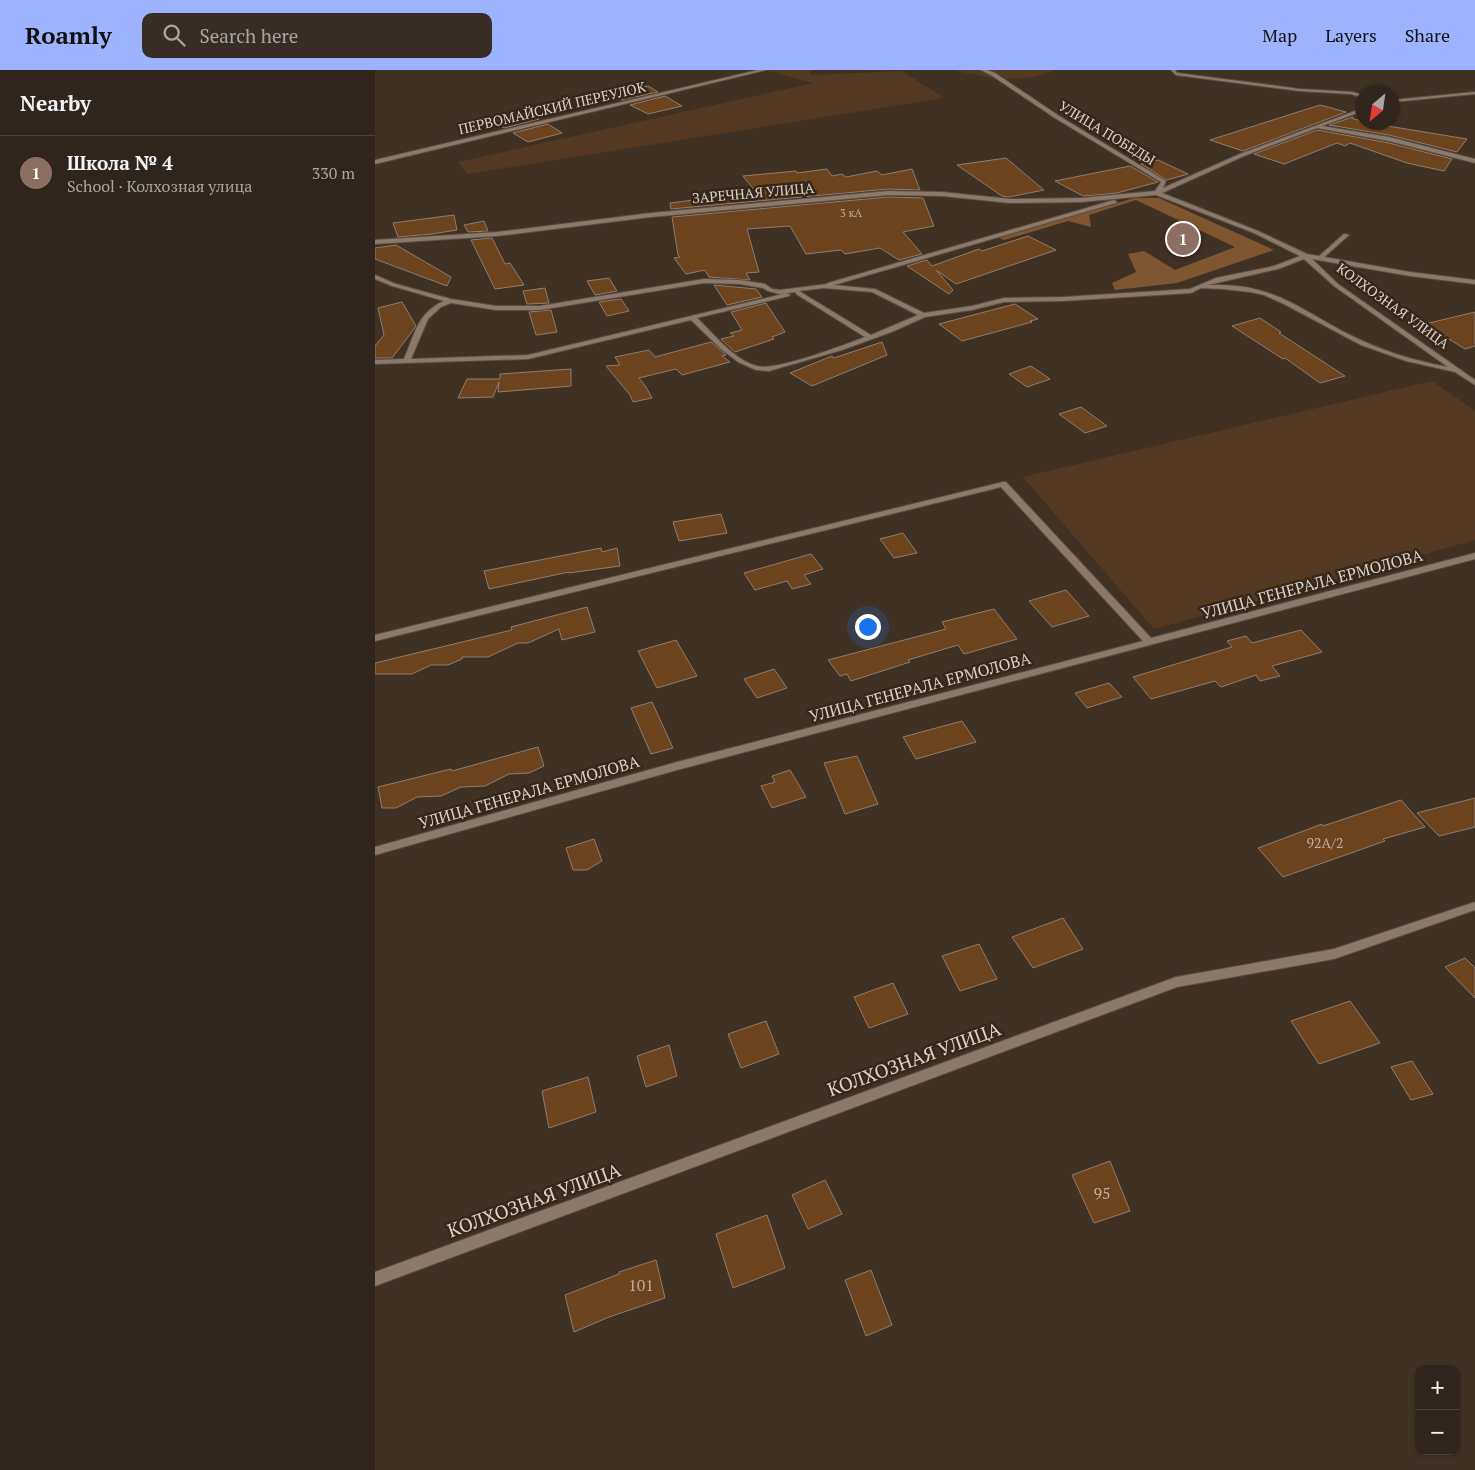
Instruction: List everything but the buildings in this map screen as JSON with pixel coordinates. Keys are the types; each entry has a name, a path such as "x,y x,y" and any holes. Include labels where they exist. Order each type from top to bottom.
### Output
{"street":[{"name":"ПЕРВОМАЙСКИЙ ПЕРЕУЛОК","path":"375,162 764,70"},
{"name":"УЛИЦА ПОБЕДЫ","path":"983,70 993,74 1037,105 1164,182 1157,193"},
{"path":"1173,70 1176,74 1300,90 1355,94"},
{"path":"1400,100 1475,93"},
{"path":"1157,193 1243,155 1355,112"},
{"path":"1316,127 1389,139 1475,161"},
{"name":"ЗАРЕЧНАЯ УЛИЦА","path":"375,242 497,234 651,215 888,193 942,194 1010,201 1081,200 1157,193"},
{"name":"КОЛХОЗНАЯ УЛИЦА","path":"1157,193 1256,232 1305,256 1336,285 1475,383"},
{"name":"ЗАРЕЧНАЯ УЛИЦА","path":"375,362 528,357 798,293 1134,196"},
{"path":"1320,258 1346,235"},
{"path":"693,318 741,363 760,370 803,360 914,321 923,315 972,308 1004,300 1063,299 1191,291 1205,282 1273,270 1291,264 1305,256 1411,274 1475,282"},
{"name":"ЗАРЕЧНАЯ УЛИЦА","path":"375,277 394,285 450,301 496,308 540,308 704,281 748,283 765,286 770,290 780,292 824,286 873,290 923,315"},
{"path":"1197,287 1231,287 1271,296 1337,332 1368,346 1407,359 1458,371"},
{"path":"798,293 870,337"},
{"path":"407,361 416,342 424,316 437,305 450,301"},
{"path":"375,638 1003,484 1149,642"},
{"name":"УЛИЦА ГЕНЕРАЛА ЕРМОЛОВА","path":"375,851 677,766 1475,556"},
{"name":"КОЛХОЗНАЯ УЛИЦА","path":"375,1279 1176,982 1334,954 1475,906"}],"shaded area":[{"path":"764,70 811,70 810,75 902,71 944,98 467,174 458,162 813,83"},
{"path":"954,70 1054,70 1043,75 1005,79"},
{"path":"1134,198 1159,198 1274,250 1177,283 1115,290 1112,283 1136,272 1128,254 1144,251 1175,270 1235,247 1136,200 1089,215 1091,227 1068,221 1004,240 999,238"},
{"path":"1432,381 1475,411 1475,540 1154,629 1023,477"}],"place":[{"name":"Школа № 4","path":"1183,239"}]}
